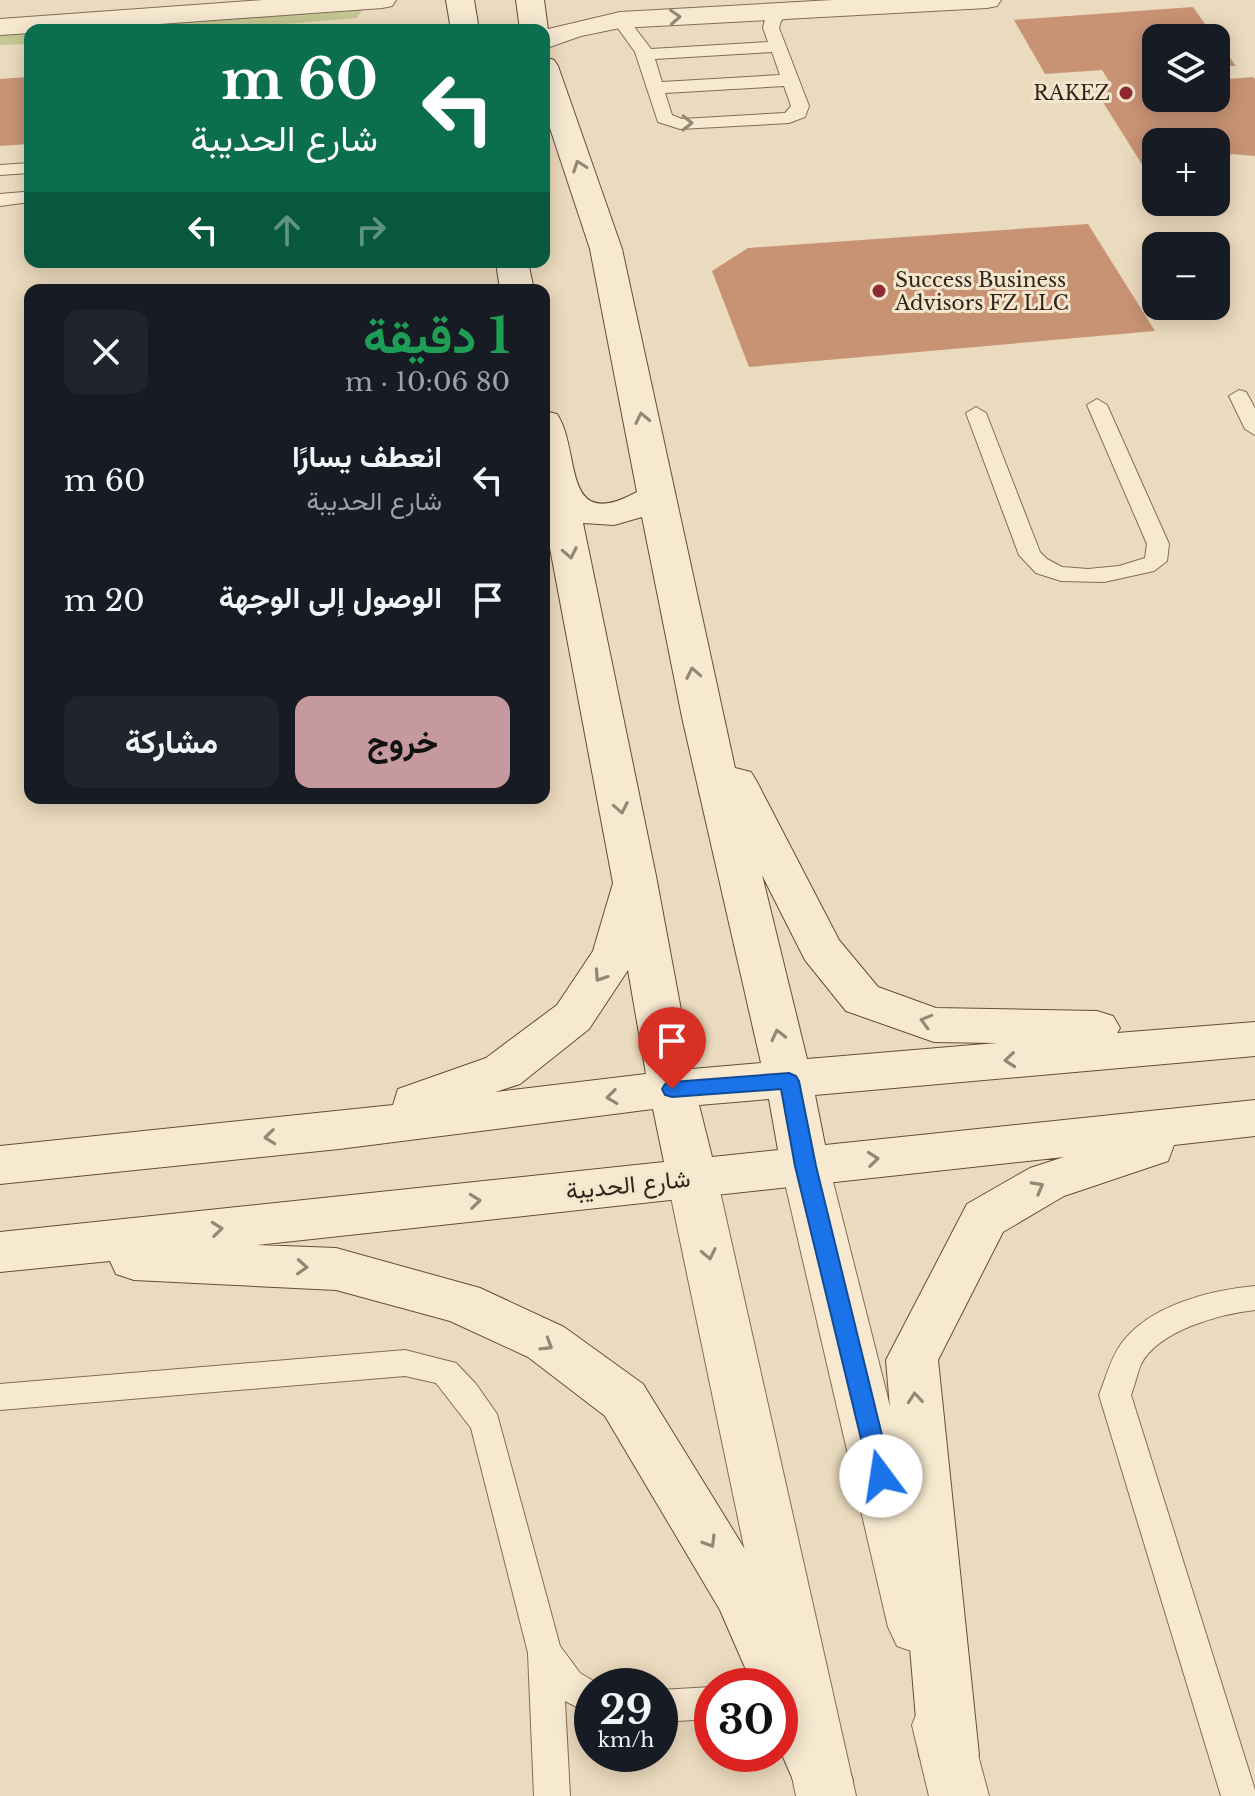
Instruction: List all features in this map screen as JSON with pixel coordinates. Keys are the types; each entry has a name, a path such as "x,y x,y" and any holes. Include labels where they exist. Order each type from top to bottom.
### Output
{"main road":[{"path":"460,0 464,24"},
{"path":"530,0 533,24"},
{"path":"550,38 574,29 620,20 728,7 782,11 987,0"},
{"path":"30,24 202,7 366,10"},
{"path":"0,27 24,25"},
{"path":"550,84 606,249 702,717 789,1081 805,1166 954,1775"},
{"path":"550,453 634,876 672,1089 825,1788"},
{"path":"554,473 572,504 587,512 605,515 624,513 638,509 658,495"},
{"path":"702,717 821,949 862,999 934,1025 1255,1031"},
{"path":"339,1130 503,1071 573,1017 615,954 634,876"},
{"path":"0,1165 339,1130 672,1089 1255,1039"},
{"path":"954,1775 912,1360 985,1218 1047,1182 1247,1119"},
{"name":"شارع الحديبة","path":"0,1253 1247,1119"},
{"path":"0,1253 336,1269 462,1303 546,1342 624,1400 742,1595 771,1668"},
{"path":"798,1729 825,1788"}],"lane":[{"path":"620,20 634,31 663,115 668,121 680,124 789,118 799,113 800,106 771,23 782,11"},
{"path":"644,54 778,47"},
{"path":"655,88 790,80"},
{"path":"0,170 24,168"},
{"path":"0,200 23,198"},
{"path":"1239,396 1255,429"},
{"path":"976,413 1030,555 1046,570 1069,576 1142,570 1156,561 1158,544 1097,405"},
{"path":"1239,1796 1115,1395 1133,1351 1176,1319 1232,1300 1255,1298"},
{"path":"0,1397 405,1363 445,1372 465,1393 486,1424 545,1653 552,1796"},
{"path":"545,1653 574,1688"}],"green space":[{"path":"363,9 357,18 287,24 104,24"},
{"path":"24,29 24,44 0,45 0,30"}],"building":[{"name":"RAKEZ","path":"1193,7 1205,24 1142,24 1142,112 1230,112 1230,79 1253,77 1255,156 1230,154 1230,128 1142,128 1142,164 1094,88 1112,86 1102,70 1045,74 1014,20"},
{"path":"24,77 24,144 0,146 0,79"},
{"path":"1088,224 1142,310 1142,320 1148,320 1155,331 749,367 712,271 748,248"}],"place":[{"name":"RAKEZ","path":"1126,93"},
{"name":"Success Business Advisors FZ LLC","path":"879,291"}],"route":[{"path":"672,1089 789,1081 805,1166 881,1476"}]}
